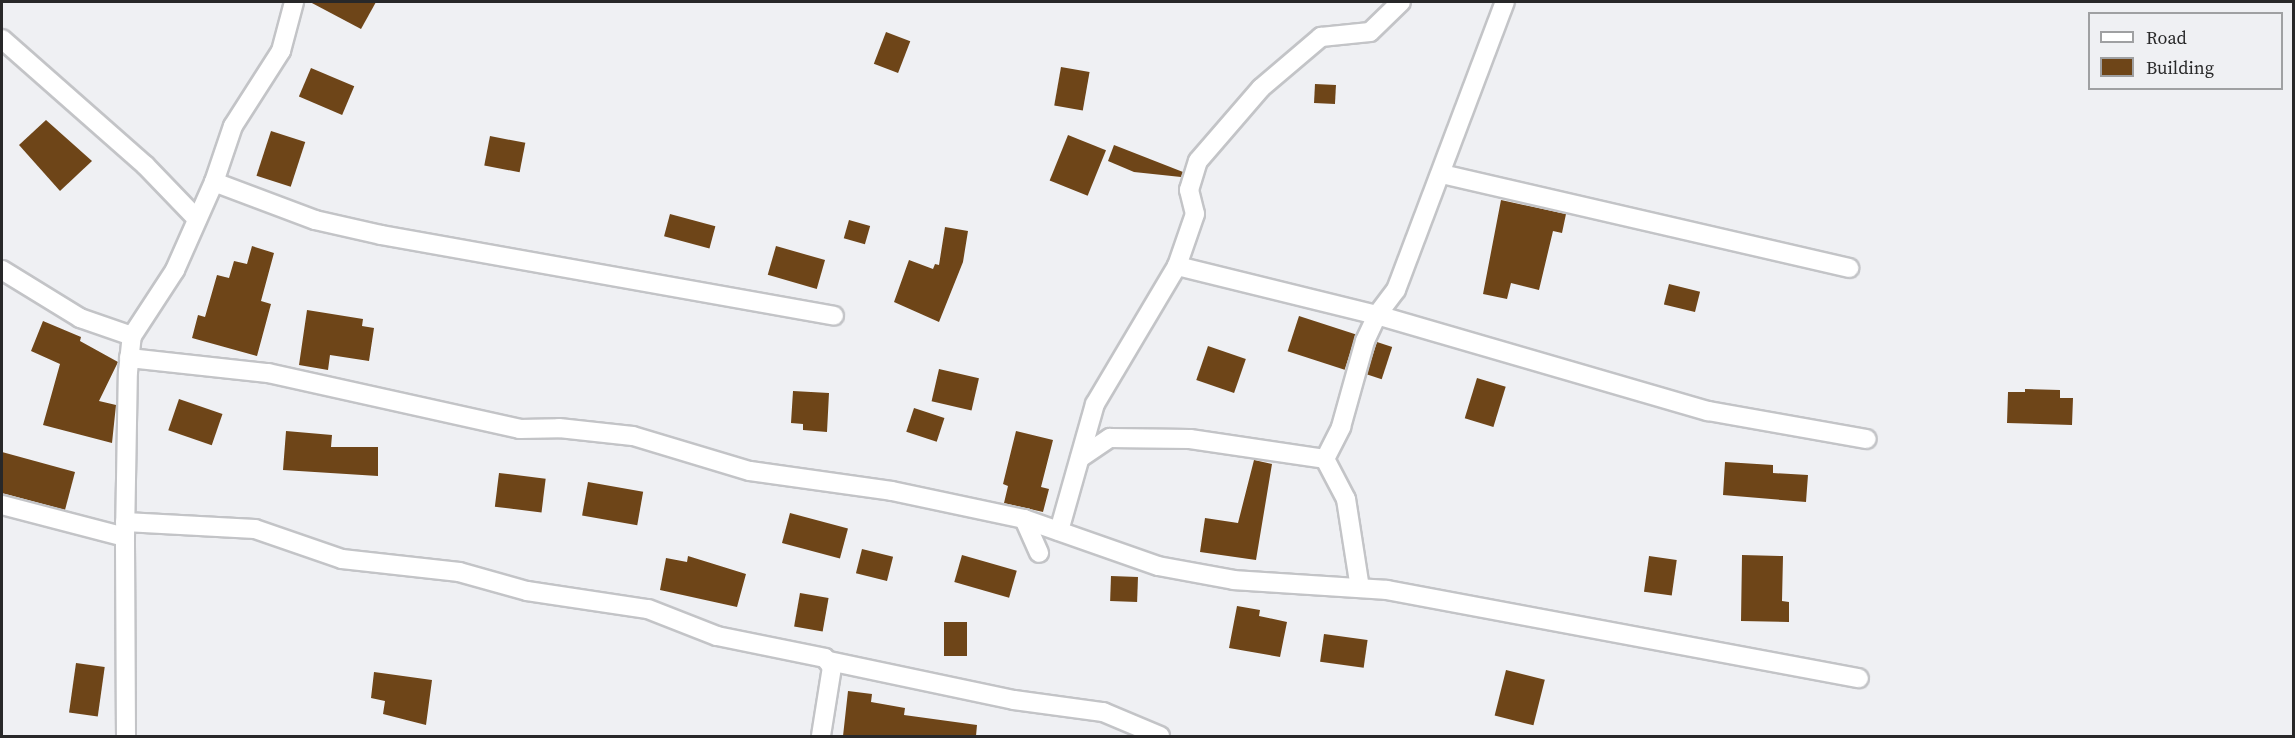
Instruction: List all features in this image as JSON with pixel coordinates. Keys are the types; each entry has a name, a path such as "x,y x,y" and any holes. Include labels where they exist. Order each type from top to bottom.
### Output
{"street":[{"path":"126,736 125,530 129,357 132,336 175,270 214,182 233,126 281,51 294,2"},
{"path":"1059,531 1095,404 1177,266 1195,214 1189,190 1198,161 1261,88 1321,37 1370,32 1401,2"},
{"path":"1325,459 1341,427 1377,315 1396,290 1442,174 1505,2"},
{"path":"2,39 145,165 197,219"},
{"path":"1442,174 1849,268"},
{"path":"214,182 315,220 381,235 834,316"},
{"path":"1177,266 1377,315 1708,411 1867,439"},
{"path":"2,270 80,318 132,336"},
{"path":"129,357 268,373 520,429 559,428 633,436 750,471 892,492 1024,519 1158,566 1212,576 1360,588 1514,612 1859,678"},
{"path":"1080,458 1110,438 1190,440 1325,459"},
{"path":"1325,459 1346,498 1360,588"},
{"path":"2,506 125,530 255,530 342,559 459,572 527,591 648,609 717,636 1014,700 1103,712 1160,736"},
{"path":"1024,519 1039,553"},
{"path":"821,736 829,661"}],"building":[{"path":"310,2 376,2 361,29"},
{"path":"886,32 910,41 898,73 874,64"},
{"path":"1061,67 1090,72 1083,110 1054,105"},
{"path":"311,68 354,86 342,115 299,97"},
{"path":"1315,84 1336,85 1335,104 1314,103"},
{"path":"46,120 92,161 60,191 19,145"},
{"path":"271,131 305,142 291,187 256,176"},
{"path":"1068,135 1106,150 1088,196 1050,180"},
{"path":"490,136 525,143 520,172 484,165"},
{"path":"1114,145 1183,172 1181,177 1134,172 1108,161"},
{"path":"1501,200 1566,214 1562,233 1553,231 1539,290 1511,283 1507,299 1483,294"},
{"path":"670,214 715,226 709,248 664,236"},
{"path":"849,220 870,226 865,244 844,238"},
{"path":"945,227 968,231 963,262 939,322 894,302 909,260 933,269 935,264 939,265"},
{"path":"252,246 274,253 261,301 271,304 257,356 192,338 198,315 205,317 217,275 229,278 234,261 247,264"},
{"path":"776,246 825,260 817,289 768,275"},
{"path":"1669,284 1700,292 1695,312 1664,304"},
{"path":"307,310 363,319 362,326 374,328 369,361 330,355 328,370 299,365"},
{"path":"1299,316 1356,335 1345,370 1288,351"},
{"path":"43,321 81,337 80,341 118,362 99,401 116,405 112,443 43,425 60,364 31,351"},
{"path":"1377,342 1392,347 1382,379 1366,374"},
{"path":"1208,346 1246,359 1234,393 1196,380"},
{"path":"939,369 979,378 972,410 932,401"},
{"path":"1477,378 1506,387 1493,427 1465,418"},
{"path":"2025,389 2060,390 2060,398 2073,398 2072,425 2007,423 2008,392 2025,392"},
{"path":"793,391 829,393 827,432 803,430 803,424 791,423"},
{"path":"179,399 222,414 212,445 168,430"},
{"path":"914,408 944,418 937,442 906,432"},
{"path":"286,431 332,435 331,447 378,447 378,476 283,470"},
{"path":"1016,431 1053,440 1041,487 1049,489 1043,512 1004,503 1008,486 1003,484"},
{"path":"2,452 75,472 65,510 2,493"},
{"path":"1254,460 1272,464 1256,560 1200,552 1205,518 1238,523"},
{"path":"1725,462 1773,465 1773,473 1808,475 1806,502 1723,495"},
{"path":"499,473 546,479 542,512 495,507"},
{"path":"588,482 643,492 637,525 582,515"},
{"path":"790,513 848,529 840,558 782,543"},
{"path":"862,549 893,557 887,581 856,573"},
{"path":"962,555 1017,571 1009,598 954,582"},
{"path":"1742,555 1783,556 1782,601 1789,602 1789,622 1741,621"},
{"path":"688,556 746,574 737,607 660,590 666,558 687,562"},
{"path":"1649,556 1677,560 1672,596 1644,592"},
{"path":"1111,576 1138,577 1137,602 1110,601"},
{"path":"800,593 829,598 823,632 794,626"},
{"path":"1237,606 1260,610 1259,616 1287,622 1280,657 1229,648"},
{"path":"944,622 967,622 967,656 944,656"},
{"path":"1324,634 1368,640 1364,668 1320,662"},
{"path":"76,663 105,667 98,717 69,713"},
{"path":"1506,670 1545,680 1533,725 1495,716"},
{"path":"374,672 432,680 426,725 383,714 385,701 371,698"},
{"path":"848,691 872,694 871,702 905,708 904,715 977,725 976,736 843,736"}]}
